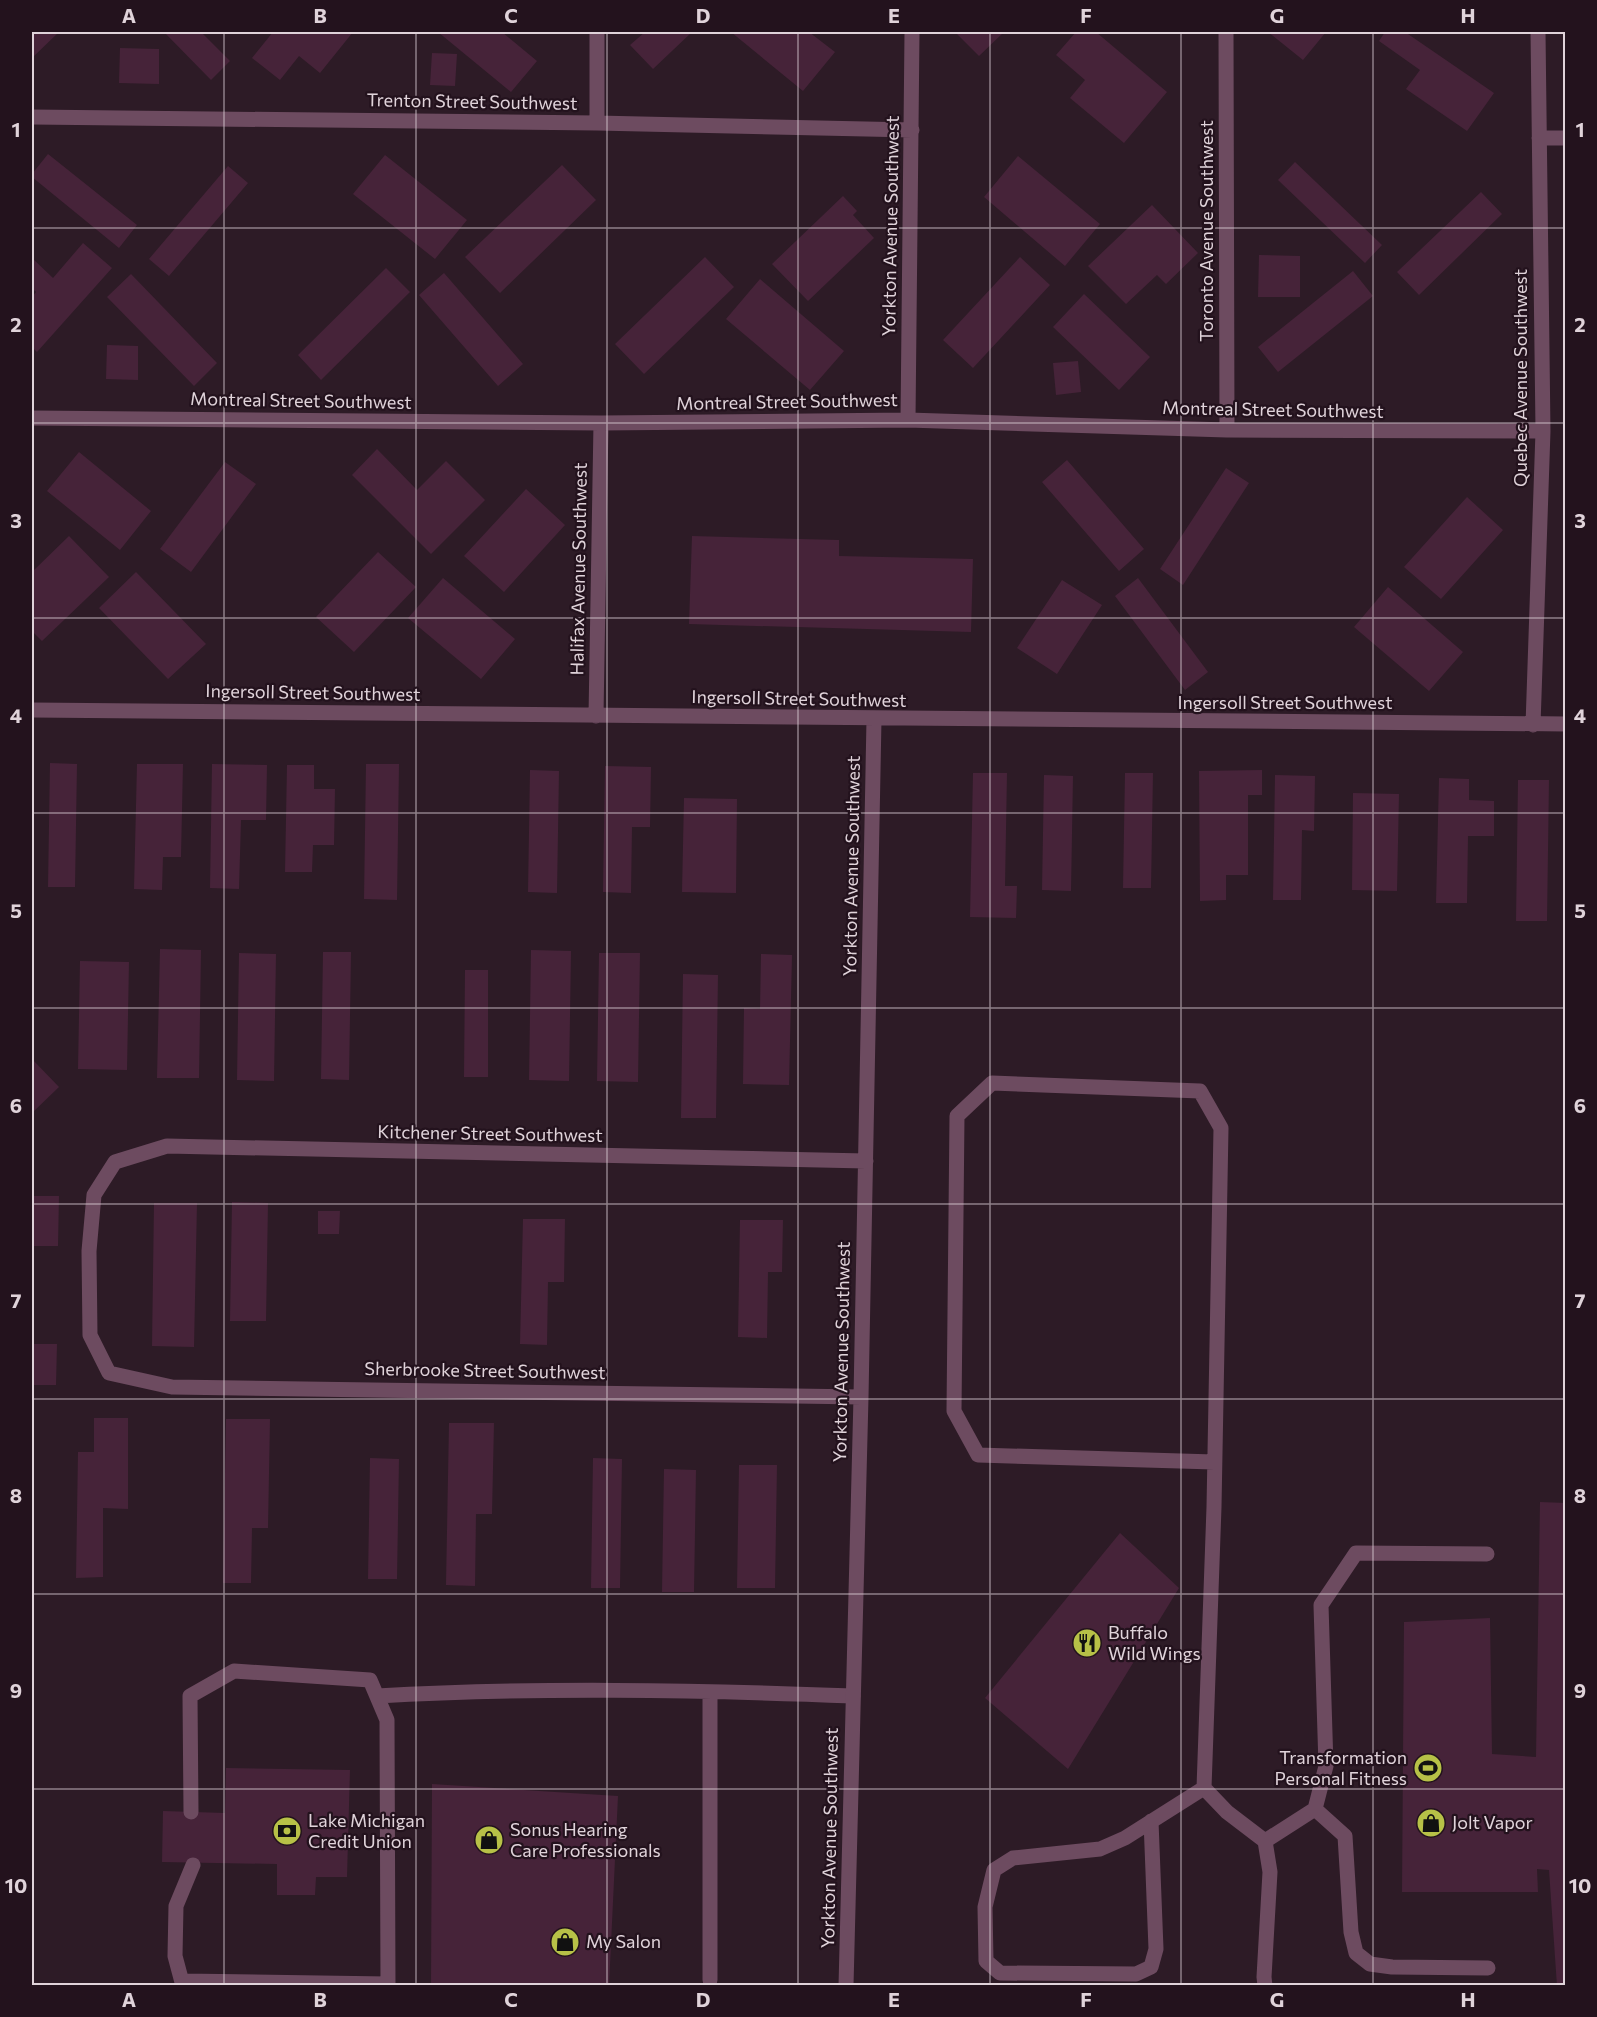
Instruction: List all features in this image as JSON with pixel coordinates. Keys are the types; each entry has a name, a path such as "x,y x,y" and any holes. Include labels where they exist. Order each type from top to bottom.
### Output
{"street":[{"path":"597,32 597,123"},
{"name":"Yorkton Avenue Southwest","path":"908,420 912,32"},
{"name":"Toronto Avenue Southwest","path":"1226,32 1227,430"},
{"name":"Quebec Avenue Southwest","path":"1533,725 1543,431 1538,32"},
{"name":"Trenton Street Southwest","path":"32,117 597,123 912,130"},
{"path":"1539,138 1566,138"},
{"name":"Montreal Street Southwest","path":"32,418 601,423 908,420 1227,430 1543,431"},
{"name":"Halifax Avenue Southwest","path":"596,716 601,423"},
{"name":"Ingersoll Street Southwest","path":"32,710 1566,724"},
{"name":"Yorkton Avenue Southwest","path":"846,1986 861,1397 874,719"},
{"path":"1214,1462 978,1455 954,1411 957,1116 992,1083 1200,1091 1221,1128 1214,1462 1204,1788 1227,1812 1265,1841 1270,1872 1262,1983"},
{"name":"Kitchener Street Southwest","path":"109,1373 90,1335 90,1251 94,1195 115,1162 167,1146 866,1161"},
{"name":"Sherbrooke Street Southwest","path":"109,1373 172,1387 861,1397"},
{"path":"1265,1841 1315,1809 1326,1766 1321,1605 1356,1553 1487,1554"},
{"path":"191,1812 190,1696 234,1671 370,1680 387,1720 388,1985 183,1983 175,1956 176,1906 193,1865"},
{"path":"377,1696 465,1691 710,1692 853,1696"},
{"path":"710,1692 710,1980"},
{"path":"1151,1821 1156,1949 1151,1967 1136,1974 1000,1973 986,1961 985,1907 994,1870 1013,1858 1100,1849 1125,1838 1151,1821 1204,1788"},
{"path":"1315,1809 1345,1836 1351,1932 1356,1953 1370,1964 1392,1967 1488,1968"}],"building":[{"path":"32,32 59,32 32,58"},
{"path":"164,32 201,32 230,61 211,80"},
{"path":"273,32 353,32 320,73 299,56 280,80 252,58"},
{"path":"438,32 502,32 537,61 511,92"},
{"path":"645,32 692,32 653,69 630,45"},
{"path":"731,32 809,32 835,52 803,91"},
{"path":"955,32 1004,32 979,56"},
{"path":"1076,32 1096,32 1167,92 1124,143 1070,98 1085,80 1056,55"},
{"path":"1268,32 1326,32 1303,60"},
{"path":"1385,32 1405,32 1494,93 1467,131 1406,89 1420,70 1379,41"},
{"path":"120,48 159,49 159,84 119,83"},
{"path":"432,53 457,54 455,86 430,85"},
{"path":"48,154 137,225 119,248 32,177"},
{"path":"385,155 467,220 435,259 353,194"},
{"path":"1018,156 1100,224 1065,266 984,197"},
{"path":"1295,162 1382,245 1365,263 1278,180"},
{"path":"562,165 596,200 500,293 465,257"},
{"path":"228,166 248,183 169,276 149,259"},
{"path":"1481,192 1502,214 1419,295 1397,272"},
{"path":"843,196 857,211 853,215 874,238 808,301 772,264"},
{"path":"1152,205 1198,253 1166,284 1157,275 1126,304 1088,266"},
{"path":"83,243 112,268 37,352 32,347 32,297 36,292 32,288 32,258 53,278"},
{"path":"1259,255 1300,256 1300,297 1258,297"},
{"path":"705,257 734,287 644,374 615,344"},
{"path":"1020,257 1050,285 973,368 943,340"},
{"path":"386,268 410,292 321,380 298,355"},
{"path":"1353,271 1373,296 1278,372 1258,347"},
{"path":"444,273 523,364 498,386 419,295"},
{"path":"131,274 217,363 194,386 107,297"},
{"path":"760,279 844,351 810,390 726,319"},
{"path":"1084,294 1150,357 1119,390 1053,327"},
{"path":"107,345 138,346 138,380 106,379"},
{"path":"1078,361 1081,392 1056,395 1053,363"},
{"path":"377,449 417,490 446,461 485,500 431,554 352,475"},
{"path":"79,452 151,511 120,550 47,491"},
{"path":"1067,460 1144,549 1119,571 1042,482"},
{"path":"225,462 256,484 191,572 160,549"},
{"path":"1226,468 1249,483 1183,585 1160,569"},
{"path":"526,489 565,525 504,592 464,556"},
{"path":"1467,497 1503,530 1441,599 1404,567"},
{"path":"69,536 109,577 42,641 32,631 32,572"},
{"path":"692,536 839,540 839,556 973,559 971,632 689,624"},
{"path":"378,552 416,587 354,652 316,617"},
{"path":"136,572 206,644 168,679 99,608"},
{"path":"443,578 515,639 481,679 408,618"},
{"path":"1138,578 1208,672 1185,690 1115,596"},
{"path":"1062,580 1102,605 1057,674 1017,648"},
{"path":"1388,587 1463,652 1429,691 1354,627"},
{"path":"50,763 77,764 75,887 48,887"},
{"path":"137,764 183,764 181,857 163,857 162,890 134,889"},
{"path":"212,764 267,765 266,820 241,820 239,889 210,888"},
{"path":"366,764 399,764 397,900 364,899"},
{"path":"287,765 314,765 314,789 335,789 334,845 313,845 312,872 285,872"},
{"path":"605,766 651,767 650,827 632,827 631,893 603,892"},
{"path":"530,770 559,771 557,893 528,892"},
{"path":"1262,770 1262,795 1248,795 1248,875 1226,875 1226,900 1200,901 1199,771"},
{"path":"973,773 1007,773 1005,886 1017,886 1016,918 970,917"},
{"path":"1125,773 1153,773 1151,888 1123,888"},
{"path":"1044,775 1073,776 1071,891 1042,890"},
{"path":"1275,775 1315,776 1314,831 1302,830 1301,900 1273,900"},
{"path":"1439,778 1469,779 1469,800 1494,801 1494,836 1468,836 1467,903 1436,903"},
{"path":"1518,780 1549,780 1547,921 1516,921"},
{"path":"1353,793 1399,794 1397,891 1352,890"},
{"path":"684,798 737,799 736,893 682,892"},
{"path":"160,949 201,950 199,1078 157,1078"},
{"path":"531,950 571,951 569,1081 529,1080"},
{"path":"323,952 351,952 349,1080 321,1079"},
{"path":"239,953 276,954 274,1081 237,1080"},
{"path":"599,953 640,953 638,1082 597,1081"},
{"path":"761,954 792,955 789,1085 743,1084 744,1008 760,1009"},
{"path":"80,961 129,962 127,1070 78,1069"},
{"path":"465,970 488,970 488,1077 464,1077"},
{"path":"683,974 718,975 716,1118 681,1118"},
{"path":"32,1059 59,1087 32,1113"},
{"path":"32,1196 59,1196 58,1246 32,1246"},
{"path":"232,1202 268,1203 266,1321 230,1321"},
{"path":"154,1203 197,1203 194,1347 152,1346"},
{"path":"318,1211 340,1211 339,1234 318,1234"},
{"path":"523,1219 565,1219 564,1282 548,1282 547,1345 520,1344"},
{"path":"740,1220 783,1220 782,1272 768,1272 767,1338 738,1337"},
{"path":"32,1344 57,1344 56,1385 32,1385"},
{"path":"94,1418 128,1418 128,1509 103,1508 103,1577 76,1578 78,1452 94,1452"},
{"path":"226,1419 270,1419 268,1528 252,1528 251,1583 223,1583"},
{"path":"449,1423 494,1423 492,1514 476,1514 475,1586 446,1585"},
{"path":"370,1458 399,1459 397,1579 368,1579"},
{"path":"593,1458 622,1459 620,1588 591,1588"},
{"path":"739,1465 777,1465 775,1588 737,1588"},
{"path":"664,1469 696,1470 694,1592 662,1592"},
{"path":"1540,1502 1566,1503 1566,1986 1557,1986 1549,1870 1537,1869 1538,1892 1402,1892 1404,1622 1490,1618 1492,1754 1536,1757"},
{"name":"Buffalo Wild Wings","path":"1120,1533 1179,1588 1068,1769 985,1698"},
{"path":"226,1768 350,1770 347,1877 316,1877 315,1895 277,1895 277,1864 162,1862 163,1811 225,1813"},
{"path":"432,1784 618,1796 609,1986 431,1986"}],"place":[{"name":"Buffalo Wild Wings","path":"1087,1643"},
{"name":"Transformation Personal Fitness","path":"1428,1768"},
{"name":"Jolt Vapor","path":"1431,1823"},
{"name":"Lake Michigan Credit Union","path":"287,1831"},
{"name":"Sonus Hearing Care Professionals","path":"489,1840"},
{"name":"My Salon","path":"565,1942"}]}
